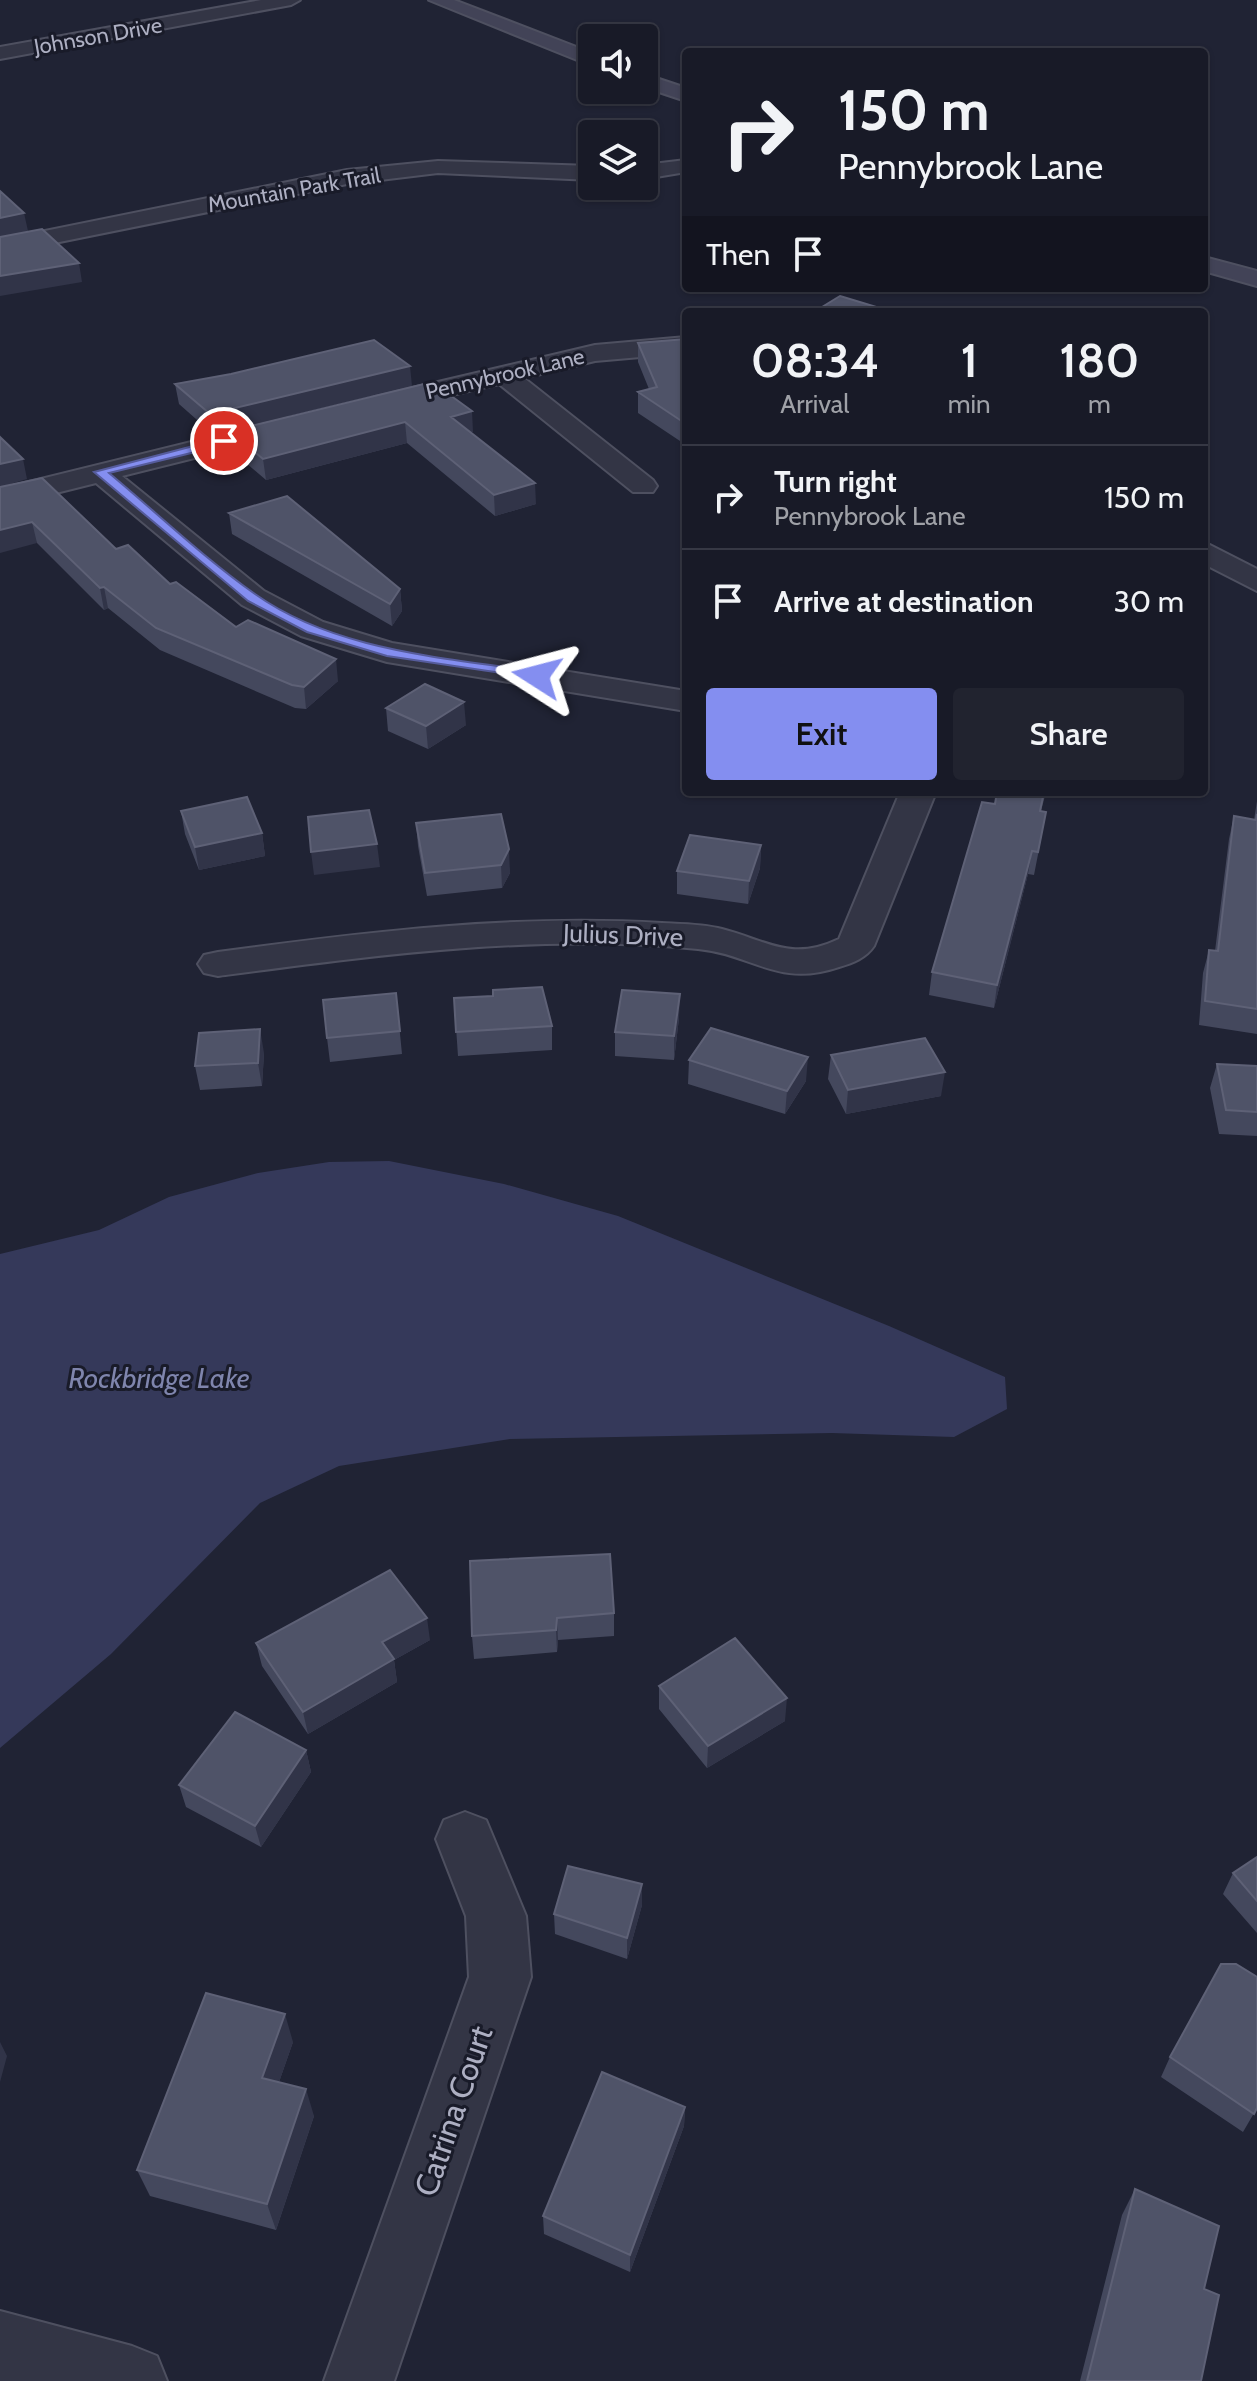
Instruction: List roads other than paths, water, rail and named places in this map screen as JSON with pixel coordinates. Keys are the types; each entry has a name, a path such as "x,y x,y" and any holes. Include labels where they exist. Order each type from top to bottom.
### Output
{"main road":[{"path":"438,0 578,55"},
{"path":"658,85 682,94"},
{"path":"1208,265 1257,279"}],"street":[{"name":"Johnson Drive","path":"0,53 291,0"},
{"name":"Mountain Park Trail","path":"0,247 347,177 438,167 578,172"},
{"path":"658,170 682,167"},
{"name":"Pennybrook Lane","path":"364,407 595,353 682,345"},
{"path":"503,374 643,486"},
{"path":"0,498 317,419"},
{"path":"100,472 253,598 312,629 387,652 682,700"},
{"path":"1208,553 1257,582"},
{"name":"Julius Drive","path":"218,964 386,941 464,934 585,931 720,941 768,961 794,964 807,965 833,959 855,946 916,796"},
{"name":"Catrina Court","path":"359,2381 500,1977 496,1916 465,1839"},
{"path":"0,2346 132,2381"}],"water":[{"name":"Rockbridge Lake","path":"389,1161 504,1184 618,1216 889,1326 1005,1377 1007,1409 954,1437 832,1433 510,1439 339,1466 260,1503 111,1654 0,1748 0,1254 99,1230 169,1197 258,1173 329,1162"}]}
